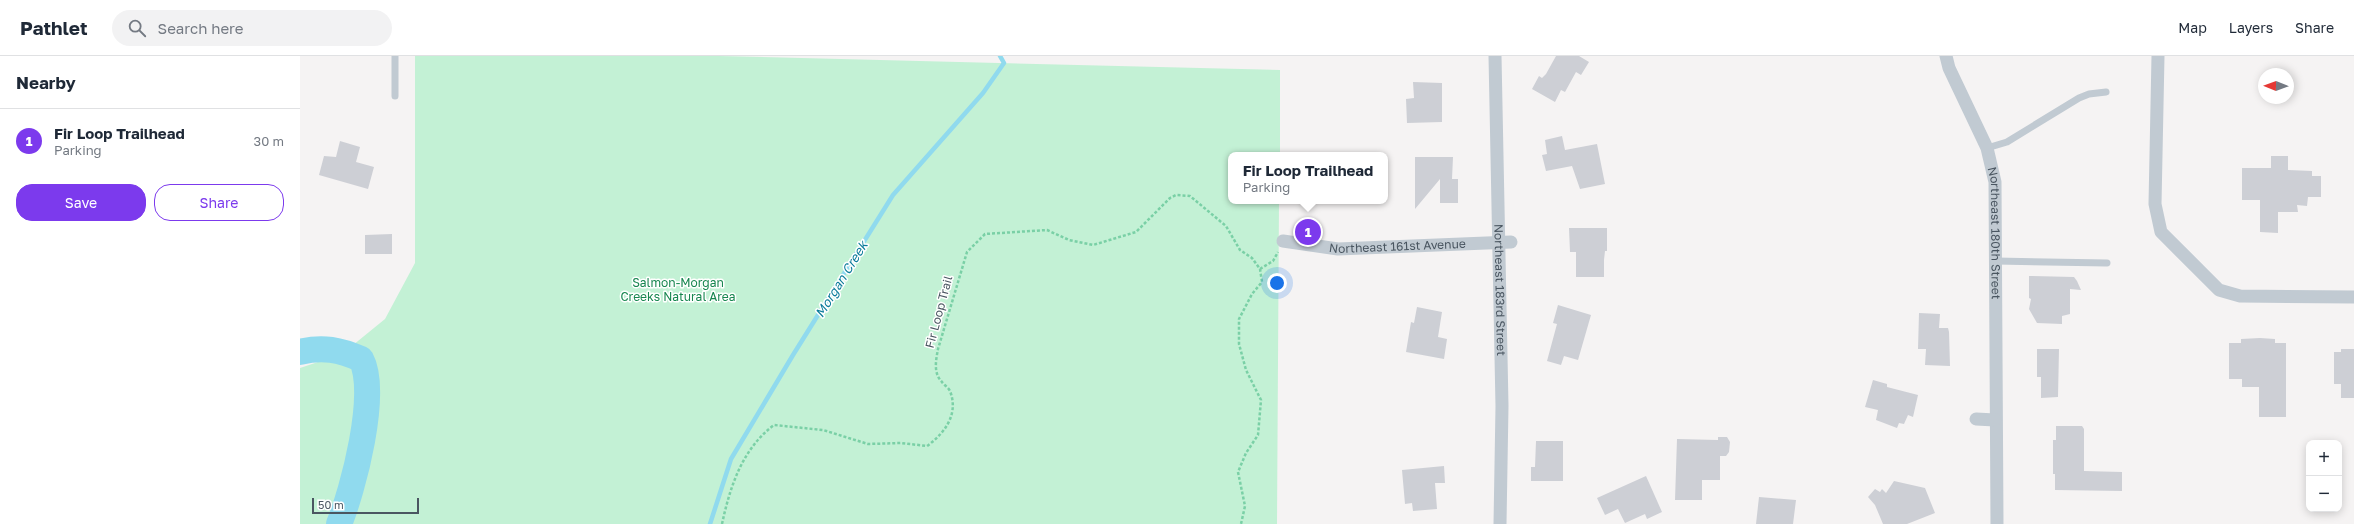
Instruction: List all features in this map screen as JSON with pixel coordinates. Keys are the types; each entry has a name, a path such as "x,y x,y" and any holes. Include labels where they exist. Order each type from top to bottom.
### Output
{"street":[{"name":"Northeast 183rd Street","path":"1495,56 1505,242 1500,524"},
{"name":"Northeast 180th Street","path":"1946,56 1949,68 1987,148 1995,182 1995,420 1997,524"},
{"path":"2158,56 2155,204 2161,232 2219,290 2240,296 2354,297"},
{"name":"Northeast 161st Avenue","path":"1283,241 1338,249 1505,242"},
{"path":"1976,419 1995,420"}],"lane":[{"path":"395,56 395,96"},
{"path":"1987,148 2007,142 2079,98 2089,94 2106,92"},
{"path":"1996,261 2107,263"}],"path":[{"name":"Fir Loop Trail","path":"722,524 727,500 744,457 759,436 774,425 823,430 868,444 901,443 927,446 942,436 951,419 952,403 950,390 940,380 935,366 938,349 967,252 984,234 1047,230 1069,240 1093,245 1136,232 1170,198 1176,195 1190,196 1226,226 1240,250 1252,258 1260,269"},
{"path":"1241,524 1246,506 1238,472 1246,453 1258,435 1261,400 1246,370 1238,344 1239,319 1252,294 1262,282 1260,269 1273,261 1283,241"}],"green space":[{"name":"Salmon-Morgan Creeks Natural Area","path":"415,56 719,56 1280,70 1280,152 1228,152 1228,204 1279,204 1277,524 300,524 300,368 342,354 385,319 415,263"}],"building":[{"path":"1556,56 1579,56 1589,62 1581,75 1576,72 1565,92 1561,90 1555,102 1532,89 1539,76 1542,78 1546,74"},
{"path":"1413,82 1442,83 1442,122 1407,123 1406,99 1414,98"},
{"path":"1562,136 1565,150 1597,144 1605,184 1580,189 1572,166 1546,171 1542,155 1547,154 1545,140"},
{"path":"340,141 360,147 356,162 374,167 368,189 319,175 324,156 336,157"},
{"path":"2271,156 2288,156 2288,170 2312,171 2312,176 2321,176 2321,197 2308,197 2307,206 2297,205 2298,212 2278,212 2278,233 2260,232 2260,200 2242,200 2242,168 2271,168"},
{"path":"1415,157 1453,157 1452,179 1458,179 1458,203 1440,203 1440,179 1415,209"},
{"path":"1569,228 1607,228 1607,251 1605,251 1604,277 1576,277 1576,252 1570,252"},
{"path":"392,234 392,254 365,254 365,235"},
{"path":"2029,276 2074,277 2077,281 2081,290 2070,289 2070,314 2062,316 2062,324 2037,323 2029,309 2031,299 2029,298"},
{"path":"1558,305 1591,315 1578,360 1564,356 1561,365 1547,361 1557,324 1553,323"},
{"path":"1417,307 1442,312 1438,337 1447,339 1444,359 1406,352 1411,322 1414,323"},
{"path":"1919,313 1940,314 1939,328 1948,328 1949,332 1950,366 1925,365 1926,349 1918,349"},
{"path":"2241,339 2275,339 2275,343 2286,343 2286,417 2259,417 2259,387 2242,387 2242,379 2229,379 2229,343 2241,343"},
{"path":"2037,349 2059,349 2058,397 2041,398 2041,377 2037,377"},
{"path":"2341,349 2354,349 2354,398 2341,398 2341,384 2334,384 2334,352 2341,352"},
{"path":"1873,380 1887,384 1887,387 1918,395 1913,417 1908,415 1904,424 1899,423 1897,428 1876,420 1878,410 1865,407"},
{"path":"2056,426 2082,426 2084,429 2084,471 2122,472 2122,491 2055,490 2055,474 2053,474 2053,440 2056,440"},
{"path":"1718,437 1727,437 1730,442 1729,452 1726,456 1720,456 1720,480 1702,480 1702,500 1675,500 1677,439 1718,440"},
{"path":"1536,441 1563,441 1563,481 1531,481 1531,467 1535,467"},
{"path":"1444,466 1445,483 1435,483 1437,509 1413,511 1412,503 1405,504 1402,470"},
{"path":"1646,476 1662,512 1647,519 1645,514 1625,523 1618,509 1605,515 1597,498"},
{"path":"1894,481 1925,488 1935,513 1907,524 1883,524 1875,505 1868,497 1875,489 1880,492 1882,489 1886,493"},
{"path":"1759,497 1796,500 1793,524 1756,524"}],"waterway":[{"name":"Morgan Creek","path":"710,524 731,459 793,355 893,195 983,93 1004,63 1000,56"},
{"path":"300,352 324,349 346,353 361,359 366,374 366,417 362,441 351,489 339,524"}],"place":[{"name":"Fir Loop Trailhead","path":"1308,232"}]}
